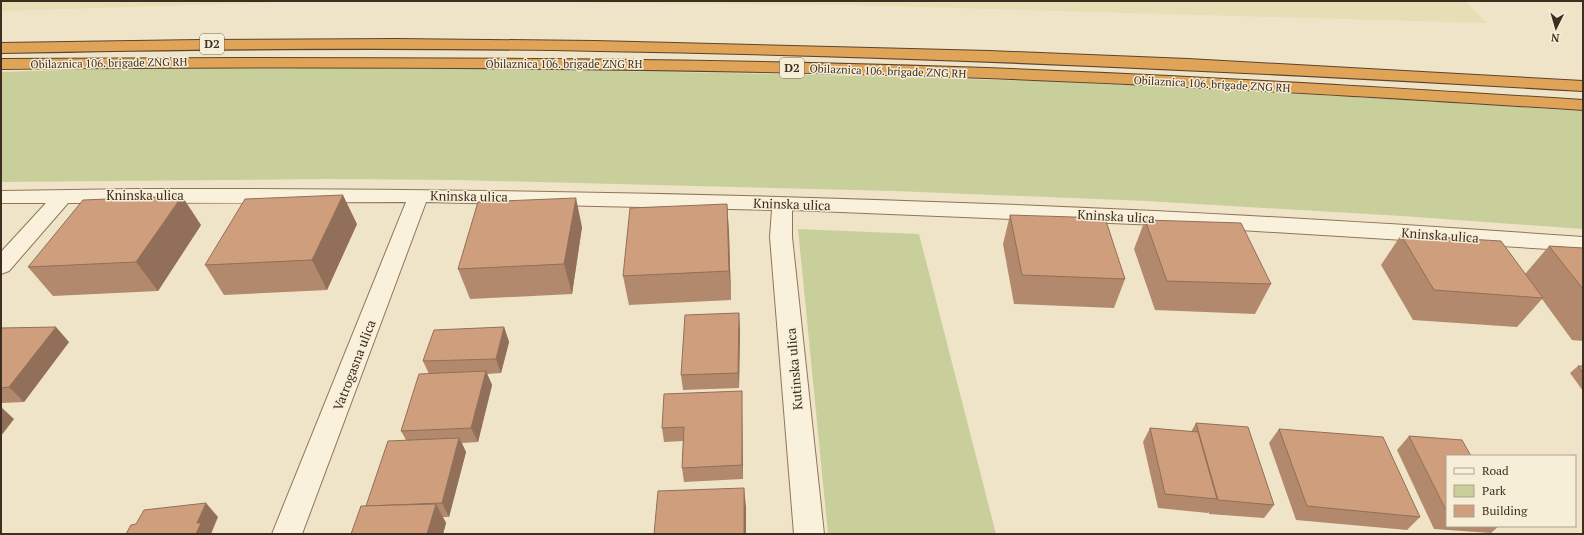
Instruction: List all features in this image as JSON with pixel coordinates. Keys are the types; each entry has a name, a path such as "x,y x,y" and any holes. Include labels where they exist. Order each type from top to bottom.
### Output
{"highway":[{"name":"Obilaznica 106. brigade ZNG RH","path":"1,48 289,44 786,49 1109,60 1583,86"},
{"name":"Obilaznica 106. brigade ZNG RH","path":"1,64 208,62 603,63 958,72 1211,83 1583,105"}],"street":[{"name":"Kninska ulica","path":"1,196 419,195 782,204 1101,215 1583,244"},
{"name":"Vatrogasna ulica","path":"287,534 419,195"},
{"path":"1,266 63,196"},
{"name":"Kutinska ulica","path":"782,204 781,237 809,534"}],"shaded area":[{"path":"1,1 322,1 1,11"},
{"path":"420,1 1465,1 1487,23 849,5"}],"green space":[{"path":"360,68 714,73 1067,82 1260,91 1583,111 1583,229 1402,216 1146,201 894,191 455,180 327,179 1,182 1,72 93,69"},
{"path":"798,229 919,234 996,534 828,534"}],"building":[{"path":"343,195 312,260 205,265 245,199"},
{"path":"182,196 136,262 28,267 83,200"},
{"path":"576,198 564,264 458,269 478,202"},
{"path":"727,204 729,271 623,276 630,208"},
{"path":"1010,215 1105,218 1125,279 1022,275"},
{"path":"1145,220 1241,223 1271,284 1167,281"},
{"path":"1401,235 1501,241 1543,298 1434,290"},
{"path":"1549,246 1583,248 1583,289"},
{"path":"739,313 738,373 681,375 685,315"},
{"path":"56,327 9,387 1,388 1,328"},
{"path":"504,327 496,359 423,361 434,330"},
{"path":"1578,366 1583,366 1583,373"},
{"path":"486,371 471,428 401,431 419,374"},
{"path":"742,391 742,465 682,468 684,427 662,428 664,394"},
{"path":"1196,423 1248,427 1274,505 1218,500"},
{"path":"1150,428 1198,432 1217,499 1165,494"},
{"path":"1279,429 1383,437 1420,517 1307,506"},
{"path":"1409,436 1462,440 1470,455 1446,455 1446,510"},
{"path":"459,438 442,503 366,506 388,441"},
{"path":"744,488 744,534 654,534 658,491"},
{"path":"206,503 197,523 201,523 196,534 126,534 131,525 136,524 144,510"},
{"path":"436,504 427,534 351,534 361,506"}]}
